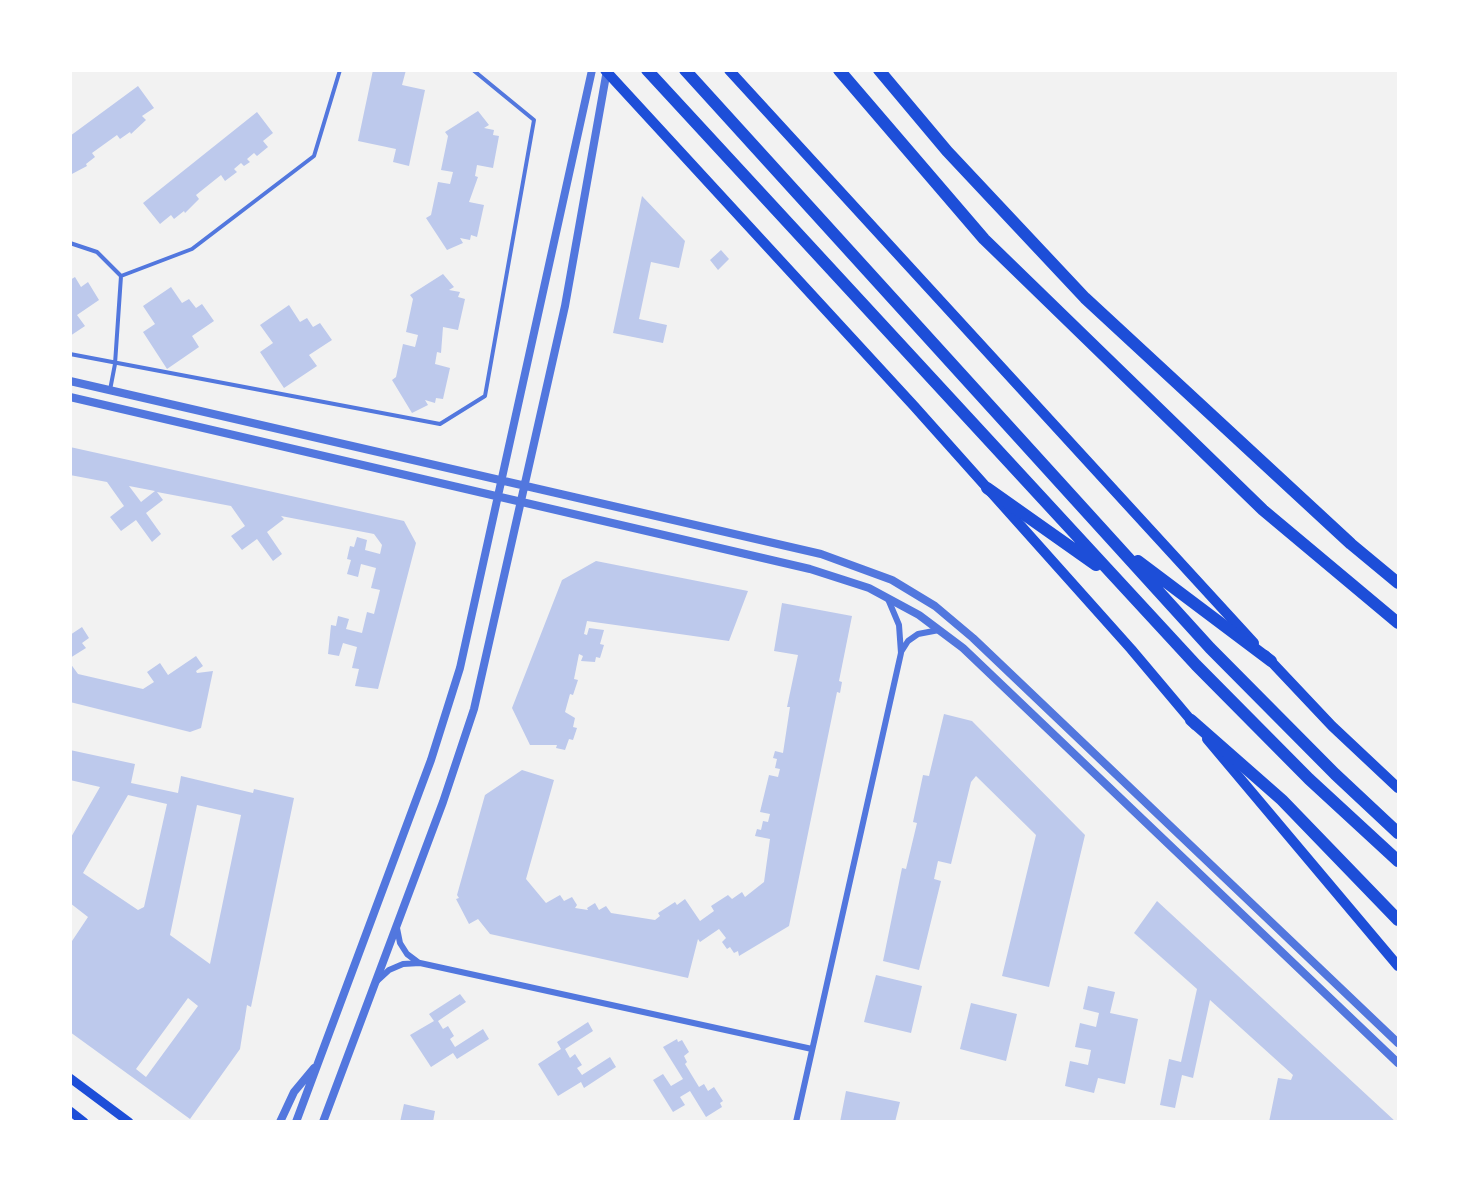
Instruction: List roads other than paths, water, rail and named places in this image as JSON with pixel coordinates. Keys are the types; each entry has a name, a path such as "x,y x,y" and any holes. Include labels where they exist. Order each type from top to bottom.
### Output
{"highway":[{"path":"647,70 1257,728 1398,861"},
{"path":"685,70 1112,542 1264,704 1398,833"},
{"path":"839,70 1001,256 1263,510 1398,623"},
{"path":"879,70 947,151 1085,298 1351,544 1398,583"},
{"path":"987,488 1119,581"},
{"path":"1112,542 1271,661"},
{"path":"1191,720 1282,800 1398,920"}],"main road":[{"path":"729,70 1271,661 1332,726 1398,788"},
{"path":"606,71 987,488 1191,720 1398,966"},
{"path":"70,1077 129,1122"},
{"path":"70,1111 84,1122"}],"street":[{"path":"296,1122 448,711 500,497 592,70"},
{"path":"323,1122 443,802 474,709 565,306 606,71"},
{"path":"70,381 821,554 869,570 912,592 973,638 1398,1043"},
{"path":"70,398 810,569 868,588 886,597 941,630 1398,1063"},
{"path":"796,1122 901,653 899,625 886,597"},
{"path":"901,653 908,641 918,634 941,630"},
{"path":"397,927 400,943 407,954 420,963"},
{"path":"376,982 389,970 403,964 420,963 812,1049"},
{"path":"280,1122 294,1092 318,1064"}],"lane":[{"path":"121,276 192,249 314,156 340,70"},
{"path":"70,354 440,424 485,396 534,120 473,70"},
{"path":"70,243 97,252 121,276 116,364 110,390"}]}
